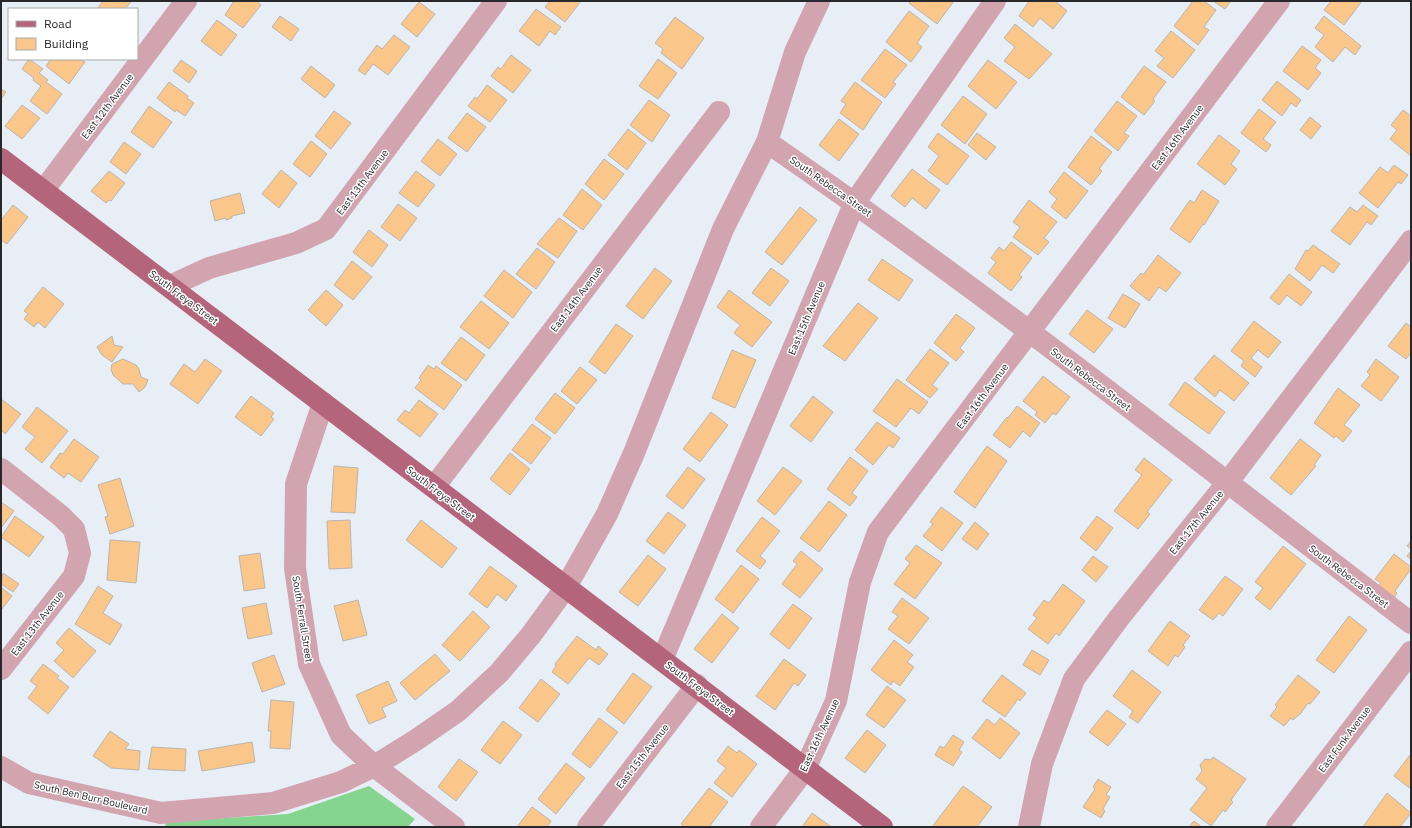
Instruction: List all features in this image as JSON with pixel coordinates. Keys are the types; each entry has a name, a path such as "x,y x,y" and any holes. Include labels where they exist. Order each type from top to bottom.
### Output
{"main road":[{"name":"South Freya Street","path":"1,159 170,286 323,404 697,685 882,827"}],"street":[{"name":"East 12th Avenue","path":"43,191 186,1"},
{"name":"East 13th Avenue","path":"170,286 209,268 296,243 326,229 496,1"},
{"name":"South Ben Burr Boulevard","path":"1,767 29,783 160,820 273,803 341,782 374,766 416,740 463,706 499,673 532,635 566,587 606,514 634,453 723,229 767,142 795,52 819,1"},
{"name":"East 15th Avenue","path":"662,660 855,202 995,1"},
{"name":"East 16th Avenue","path":"761,827 805,768 836,701 860,582 878,532 1030,333 1279,1"},
{"name":"East 14th Avenue","path":"434,487 719,112"},
{"name":"South Rebecca Street","path":"767,142 855,202 1030,333 1411,623"},
{"name":"East 17th Avenue","path":"1029,827 1042,764 1074,679 1119,618 1227,483 1411,240"},
{"name":"South Ferrall Street","path":"323,404 296,484 295,568 310,664 341,735 374,766 454,827"},
{"name":"East 13th Avenue","path":"1,470 61,516 74,529 80,553 74,576 1,669"},
{"name":"East Funk Avenue","path":"1277,827 1411,652"},
{"name":"East 15th Avenue","path":"588,827 697,685"}],"green space":[{"path":"369,786 415,819 408,827 165,827 166,822 288,814"}],"building":[{"path":"103,1 131,2 126,8 98,8"},
{"path":"234,1 256,1 261,5 243,28 225,15"},
{"path":"550,1 581,1 565,22 545,7"},
{"path":"910,1 954,1 937,24 909,3"},
{"path":"1029,1 1055,1 1067,11 1053,29 1040,18 1033,27 1019,16"},
{"path":"1193,1 1204,1 1216,10 1204,27 1209,30 1198,45 1174,26"},
{"path":"1213,1 1231,1 1225,9"},
{"path":"1331,1 1362,1 1344,25 1324,10"},
{"path":"419,2 435,14 417,37 401,24"},
{"path":"536,9 561,27 555,35 550,31 539,46 519,31"},
{"path":"909,11 929,26 917,43 922,47 911,62 886,42"},
{"path":"280,16 299,29 291,41 272,27"},
{"path":"1324,16 1361,46 1355,55 1345,47 1333,62 1315,47 1324,35 1315,28"},
{"path":"675,17 704,38 682,69 661,53 663,49 655,43"},
{"path":"217,20 237,35 221,56 201,41"},
{"path":"1015,24 1052,54 1029,79 1004,61 1015,47 1004,38"},
{"path":"1171,31 1195,50 1173,78 1157,66 1164,58 1155,51"},
{"path":"394,35 410,47 388,75 373,64 365,75 358,70 377,45 382,49"},
{"path":"1302,46 1321,60 1315,68 1321,73 1308,90 1283,71"},
{"path":"885,49 907,65 893,82 896,84 885,98 861,80"},
{"path":"511,55 531,70 513,93 491,76 498,67 501,69"},
{"path":"658,59 677,73 658,99 639,86"},
{"path":"28,60 30,60 43,69 39,73 48,80 46,82 62,94 47,114 30,101 41,86 33,80 34,78 22,69"},
{"path":"50,60 82,60 85,62 69,84 46,66"},
{"path":"181,60 197,71 189,83 173,71"},
{"path":"988,60 1017,82 996,109 968,86"},
{"path":"311,66 335,85 325,98 301,79"},
{"path":"1144,66 1166,82 1153,99 1155,101 1144,115 1121,97"},
{"path":"1277,81 1301,100 1296,107 1291,103 1282,116 1262,100"},
{"path":"169,82 188,96 187,98 194,103 185,116 176,110 175,112 157,98"},
{"path":"855,82 882,102 863,130 840,113 846,104 841,101"},
{"path":"487,85 507,100 490,122 468,106 475,97 477,99"},
{"path":"1,89 6,92 1,99"},
{"path":"963,96 987,114 965,144 941,125"},
{"path":"649,100 670,115 652,142 630,125"},
{"path":"1117,101 1137,116 1124,133 1129,136 1118,151 1094,131"},
{"path":"22,105 40,118 22,139 5,126"},
{"path":"149,106 172,122 153,148 131,132"},
{"path":"1259,109 1276,122 1263,139 1271,145 1266,152 1241,133"},
{"path":"1403,110 1411,116 1411,156 1390,139 1397,130 1391,125"},
{"path":"334,111 351,123 331,149 315,136"},
{"path":"467,113 486,127 467,152 448,138"},
{"path":"1310,117 1321,126 1311,139 1300,130"},
{"path":"839,119 859,134 839,161 819,145"},
{"path":"628,129 646,143 627,170 608,155"},
{"path":"938,133 969,156 947,185 928,171 939,156 928,147"},
{"path":"977,133 996,147 986,160 968,145"},
{"path":"1219,135 1240,151 1231,164 1237,169 1225,185 1197,164"},
{"path":"1091,136 1112,152 1099,169 1102,171 1091,185 1068,167"},
{"path":"438,139 457,154 440,176 421,161"},
{"path":"311,141 327,154 310,177 293,164"},
{"path":"124,142 141,154 126,174 110,162"},
{"path":"604,159 624,174 604,200 585,184"},
{"path":"1394,165 1408,175 1401,184 1398,182 1378,208 1359,193 1380,167 1388,173"},
{"path":"912,169 940,190 926,209 912,198 905,207 891,196"},
{"path":"281,170 297,183 279,208 262,194"},
{"path":"109,171 125,183 111,201 109,200 106,203 91,191"},
{"path":"416,171 435,185 418,207 399,193"},
{"path":"1064,172 1088,191 1066,219 1051,207 1057,199 1049,192"},
{"path":"582,189 602,205 583,230 563,215"},
{"path":"1202,190 1219,201 1204,225 1203,224 1190,243 1170,229 1190,200 1194,203"},
{"path":"240,193 245,213 232,216 232,218 226,220 226,218 215,221 210,201"},
{"path":"1029,200 1057,222 1044,238 1049,242 1038,255 1013,237 1020,227 1013,222"},
{"path":"398,204 417,218 400,241 381,227"},
{"path":"13,205 28,217 7,244 1,240 1,220"},
{"path":"1363,205 1378,216 1371,225 1367,222 1350,245 1331,231 1350,207 1357,212"},
{"path":"800,207 817,220 782,265 765,252"},
{"path":"559,218 577,231 558,258 537,244"},
{"path":"369,230 388,245 372,267 353,252"},
{"path":"1011,242 1032,258 1019,275 1022,277 1011,291 988,273 996,262 991,258 999,247 1004,251"},
{"path":"1313,245 1340,264 1333,273 1322,265 1310,281 1295,269 1306,250 1308,251"},
{"path":"537,248 555,262 536,289 516,274"},
{"path":"1158,255 1181,273 1166,292 1159,287 1149,301 1130,286 1141,273 1143,275"},
{"path":"882,259 913,280 899,301 868,280"},
{"path":"352,261 372,277 353,300 334,285"},
{"path":"655,268 672,281 643,319 626,306"},
{"path":"771,268 789,281 770,306 752,293"},
{"path":"504,270 532,292 513,318 484,296"},
{"path":"1289,274 1312,292 1301,306 1287,295 1279,305 1270,298"},
{"path":"43,287 64,304 45,328 38,322 34,327 24,319 28,314 24,311"},
{"path":"326,290 343,305 326,326 308,310"},
{"path":"729,290 772,322 752,347 734,333 740,325 717,307"},
{"path":"1123,294 1140,304 1125,328 1108,318"},
{"path":"481,301 509,323 489,349 460,327"},
{"path":"858,303 878,318 845,361 823,346"},
{"path":"1087,310 1113,329 1094,353 1069,334"},
{"path":"956,314 975,328 960,348 964,352 956,361 934,343"},
{"path":"1254,321 1281,342 1268,358 1258,350 1251,358 1262,367 1255,377 1241,366 1244,361 1231,351"},
{"path":"1406,323 1411,327 1411,353 1406,359 1388,346"},
{"path":"616,324 633,336 605,374 589,362"},
{"path":"112,336 114,345 123,347 112,362 102,355 97,347"},
{"path":"461,337 485,355 466,381 441,363"},
{"path":"930,349 949,363 932,385 938,389 930,398 906,380"},
{"path":"732,350 756,360 735,408 712,398"},
{"path":"1214,355 1249,383 1234,401 1220,390 1215,397 1194,379"},
{"path":"123,359 136,365 139,369 141,377 148,380 145,387 139,392 133,384 123,384 113,375 111,369 112,364"},
{"path":"205,359 222,371 198,404 170,384 184,364 195,372"},
{"path":"1376,359 1399,377 1381,401 1361,386 1370,375 1367,372"},
{"path":"428,365 434,369 436,366 462,385 444,410 415,388 421,380 419,378"},
{"path":"580,367 597,380 577,404 561,391"},
{"path":"1043,376 1070,397 1056,415 1053,413 1045,423 1035,415 1037,412 1023,401"},
{"path":"897,379 928,402 919,414 911,408 896,427 873,411"},
{"path":"1185,382 1225,412 1209,434 1169,405"},
{"path":"1338,388 1360,405 1344,425 1352,431 1343,442 1336,436 1334,438 1314,423"},
{"path":"555,393 575,408 555,434 535,419"},
{"path":"251,396 274,413 271,417 274,419 261,436 235,417"},
{"path":"813,396 833,412 811,442 790,426"},
{"path":"1,399 21,414 5,434 1,430"},
{"path":"419,400 438,414 420,437 397,420 405,410 409,413"},
{"path":"1017,406 1040,423 1030,437 1023,431 1010,448 993,435"},
{"path":"37,407 68,431 42,463 25,449 35,437 22,427"},
{"path":"711,412 728,425 700,462 683,449"},
{"path":"877,422 900,438 893,448 889,445 873,465 855,450"},
{"path":"532,424 551,438 531,464 512,450"},
{"path":"74,439 99,457 81,482 68,473 64,478 50,467 60,453 63,454"},
{"path":"1300,439 1321,455 1314,465 1316,466 1291,495 1270,478"},
{"path":"987,446 1007,461 975,508 954,492"},
{"path":"510,453 530,469 510,495 490,479"},
{"path":"850,457 868,471 852,493 857,497 850,506 827,489"},
{"path":"1144,458 1172,480 1147,512 1150,514 1138,529 1114,511 1142,475 1135,470"},
{"path":"334,466 358,468 355,513 331,512"},
{"path":"688,467 705,479 683,509 666,496"},
{"path":"783,467 802,481 775,515 757,501"},
{"path":"120,478 134,526 110,534 105,517 108,516 98,485"},
{"path":"829,501 847,515 819,552 800,538"},
{"path":"1,502 14,511 1,528"},
{"path":"941,507 963,523 942,551 923,536 933,524 930,522"},
{"path":"668,512 686,525 664,554 646,541"},
{"path":"15,516 44,537 29,557 1,537"},
{"path":"1097,516 1113,528 1096,551 1080,538"},
{"path":"762,517 780,531 760,556 766,561 760,569 736,551"},
{"path":"350,520 352,568 329,569 327,521"},
{"path":"421,520 457,548 442,568 406,540"},
{"path":"975,522 989,534 977,550 962,539"},
{"path":"110,540 140,542 136,583 107,580"},
{"path":"1411,541 1411,549 1407,546"},
{"path":"916,545 942,563 915,599 894,584 910,563 905,559"},
{"path":"1283,546 1306,564 1270,610 1255,598 1263,588 1255,582"},
{"path":"801,551 823,569 800,598 782,584 797,564 793,561"},
{"path":"1411,551 1411,560 1407,556"},
{"path":"260,553 265,588 244,591 239,556"},
{"path":"1394,554 1411,567 1411,569 1395,591 1397,593 1391,602 1375,590 1381,583 1375,579"},
{"path":"648,555 666,569 638,606 619,592"},
{"path":"1093,556 1108,567 1096,582 1082,570"},
{"path":"741,565 759,579 733,613 715,599"},
{"path":"490,566 517,586 506,601 497,594 487,608 469,594"},
{"path":"3,573 19,584 13,592 1,584"},
{"path":"1225,576 1243,589 1223,616 1219,613 1213,620 1199,610"},
{"path":"1063,584 1085,601 1059,636 1056,633 1048,644 1028,629 1037,618 1033,615 1044,600 1049,603"},
{"path":"98,586 113,596 103,613 122,625 110,645 75,624"},
{"path":"1,587 12,596 1,610"},
{"path":"902,598 929,618 909,644 888,629 898,616 892,612"},
{"path":"358,600 367,635 343,641 334,606"},
{"path":"266,603 272,634 248,639 242,608"},
{"path":"793,604 812,618 789,649 770,634"},
{"path":"473,611 490,627 460,661 442,645"},
{"path":"722,614 739,628 712,663 694,649"},
{"path":"1349,616 1367,630 1334,673 1316,660"},
{"path":"1170,621 1190,636 1183,645 1185,647 1178,657 1175,655 1168,666 1148,651"},
{"path":"69,628 96,651 73,678 54,661 64,650 56,643"},
{"path":"577,636 596,650 598,646 608,654 599,665 589,658 568,684 552,672 556,666 555,664"},
{"path":"894,640 913,655 907,662 914,667 900,686 893,681 891,685 871,670"},
{"path":"1032,650 1049,660 1040,675 1023,665"},
{"path":"435,654 450,671 415,700 400,683"},
{"path":"274,655 285,684 262,692 252,663"},
{"path":"784,659 806,675 798,686 794,683 775,710 756,696"},
{"path":"43,664 59,676 57,678 69,687 48,714 28,698 37,686 30,681"},
{"path":"1132,670 1161,692 1138,723 1129,717 1133,711 1113,696"},
{"path":"633,673 652,687 624,724 606,710"},
{"path":"1002,675 1026,693 1020,701 1018,699 1005,717 982,701"},
{"path":"1298,675 1320,692 1310,704 1308,703 1301,713 1293,720 1291,718 1284,726 1270,716 1277,707 1275,705"},
{"path":"541,679 560,694 538,722 519,708"},
{"path":"388,681 397,701 382,708 386,717 369,724 356,695"},
{"path":"887,686 906,700 884,728 866,715"},
{"path":"271,700 294,702 290,749 270,748 271,731 268,731"},
{"path":"1107,710 1126,724 1108,746 1089,732"},
{"path":"599,718 618,732 590,768 572,754"},
{"path":"1000,718 1020,733 1000,759 972,738 987,719 995,725"},
{"path":"503,721 522,735 500,764 481,750"},
{"path":"867,730 886,745 865,773 845,758"},
{"path":"110,731 129,744 125,749 140,751 139,770 111,768 93,756"},
{"path":"953,735 964,742 959,750 962,752 953,766 935,755 940,746 944,748"},
{"path":"252,742 255,762 202,771 198,751"},
{"path":"728,746 737,753 739,750 757,764 732,797 714,783 726,768 717,761"},
{"path":"152,747 186,749 185,771 148,769"},
{"path":"1410,755 1411,756 1411,789 1394,776"},
{"path":"1213,757 1246,779 1231,800 1233,802 1225,812 1223,810 1211,826 1190,810 1207,788 1196,779 1202,771 1200,765 1205,759 1211,760"},
{"path":"459,759 478,772 456,801 438,787"},
{"path":"566,763 585,778 556,814 538,799"},
{"path":"1098,779 1111,787 1106,795 1110,797 1103,809 1105,811 1101,818 1083,807 1095,789 1093,787"},
{"path":"963,786 992,807 977,827 932,827"},
{"path":"709,788 728,802 709,827 684,827 681,824"},
{"path":"1387,793 1411,813 1400,827 1363,827"},
{"path":"532,807 551,821 547,827 517,827"},
{"path":"812,813 830,826 830,827 802,827"},
{"path":"1194,821 1202,827 1189,827"}]}
